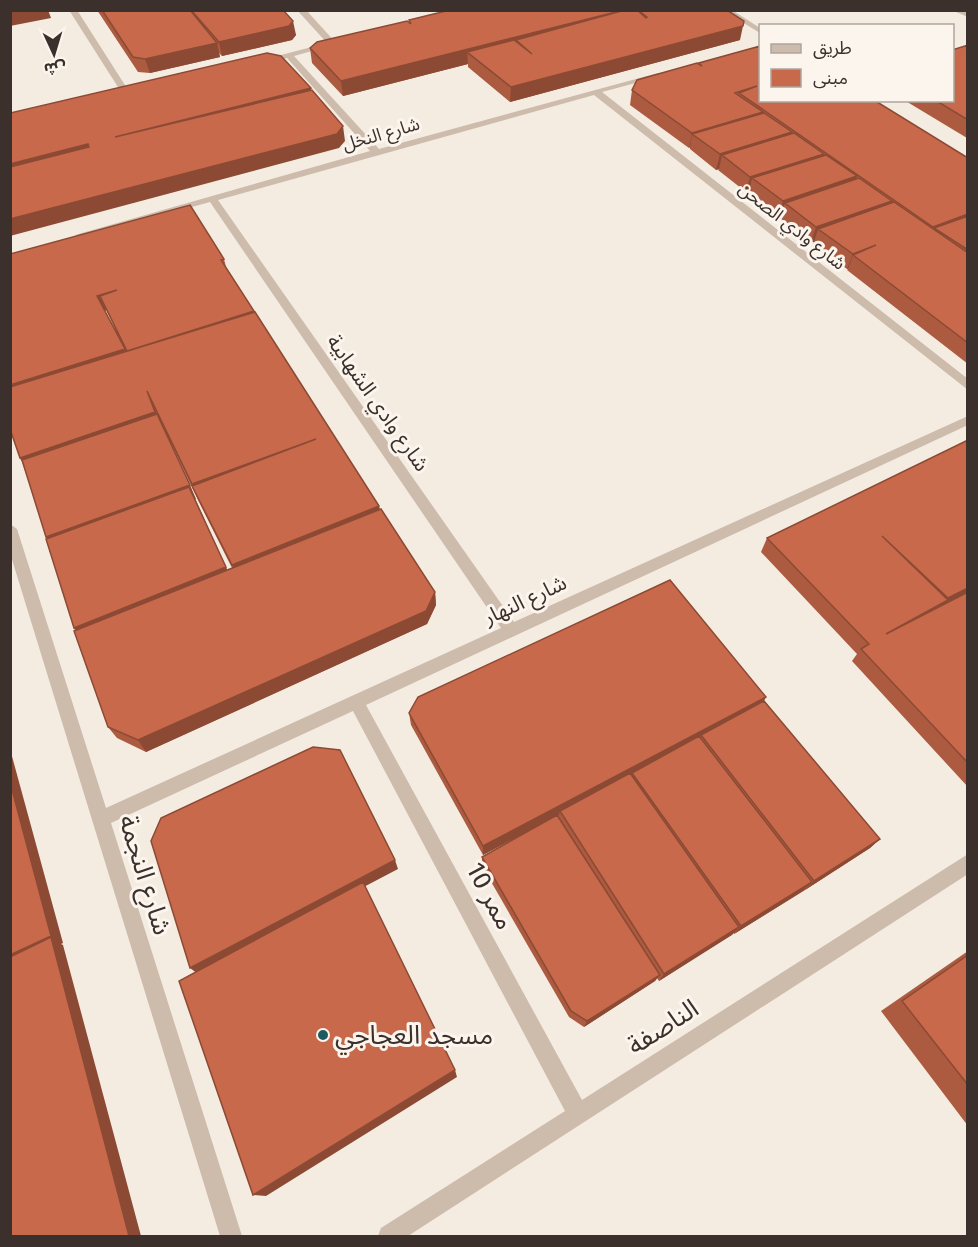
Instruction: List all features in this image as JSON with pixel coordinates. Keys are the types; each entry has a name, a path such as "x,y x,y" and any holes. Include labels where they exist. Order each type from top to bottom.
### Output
{"street":[{"path":"73,10 126,93"},
{"path":"302,10 333,44"},
{"path":"726,10 759,30"},
{"path":"959,10 968,15"},
{"path":"254,63 344,41"},
{"path":"288,54 377,153"},
{"name":"شارع النخل","path":"67,239 662,74"},
{"path":"115,95 138,90"},
{"name":"شارع وادي الصحن","path":"596,92 968,386"},
{"name":"شارع وادي الشهابية","path":"212,198 511,630"},
{"name":"شارع النهار","path":"101,819 968,420"},
{"name":"شارع النجمة","path":"10,529 231,1236"},
{"name":"ممر 10","path":"356,701 578,1114"},
{"name":"الناصفة","path":"388,1236 968,864"}],"building":[{"path":"102,10 190,10 217,43 145,59 133,57"},
{"path":"191,10 283,10 293,21 289,26 219,42"},
{"path":"450,10 624,10 341,81 310,48 317,42 407,21 411,24 409,20"},
{"path":"625,10 637,10 646,18 638,10 727,10 744,21 743,26 511,87 467,52 514,40 532,54 516,40"},
{"path":"968,45 968,120 938,102 954,102 954,49"},
{"path":"759,46 759,102 877,102 968,158 968,214 933,227 739,93 757,86 735,93 763,112 692,133 632,90 637,80 697,63 702,66 699,63"},
{"path":"267,53 281,56 311,88 115,137 312,90 343,126 337,134 10,219 10,167 89,147 88,144 10,164 10,113"},
{"path":"764,113 792,132 720,154 692,134"},
{"path":"794,133 824,154 750,177 722,155"},
{"path":"826,155 857,176 783,201 752,178"},
{"path":"859,178 892,201 816,227 785,203"},
{"path":"894,202 968,253 968,343 853,255 876,245 853,254 818,229"},
{"path":"190,205 224,259 221,260 254,311 127,351 100,296 117,290 97,296 125,349 10,385 10,254"},
{"path":"968,216 968,250 934,228"},
{"path":"255,312 379,506 232,565 192,486 316,439 192,484 147,391 155,412 20,458 10,429 10,387"},
{"path":"157,414 190,485 46,537 22,460"},
{"path":"968,440 968,588 948,598 882,536 948,600 886,634 968,592 968,763 861,649 869,644 767,538"},
{"path":"189,487 226,567 74,628 46,539"},
{"path":"381,509 435,592 426,611 138,740 108,727 74,631"},
{"path":"670,580 766,697 483,846 409,713 418,697"},
{"path":"764,701 880,839 814,881 701,735"},
{"path":"699,736 812,882 741,926 632,773"},
{"path":"313,747 340,750 395,860 190,968 151,841 161,818"},
{"path":"630,773 739,927 664,974 560,811"},
{"path":"10,782 51,936 10,955"},
{"path":"557,815 660,975 587,1021 571,1011 482,857"},
{"name":"مسجد العجاجي","path":"363,882 455,1070 253,1195 179,981"},
{"path":"51,937 129,1236 10,1236 10,957"},
{"path":"968,955 968,1085 902,1001"}],"place":[{"name":"مسجد العجاجي","path":"323,1035"}]}
